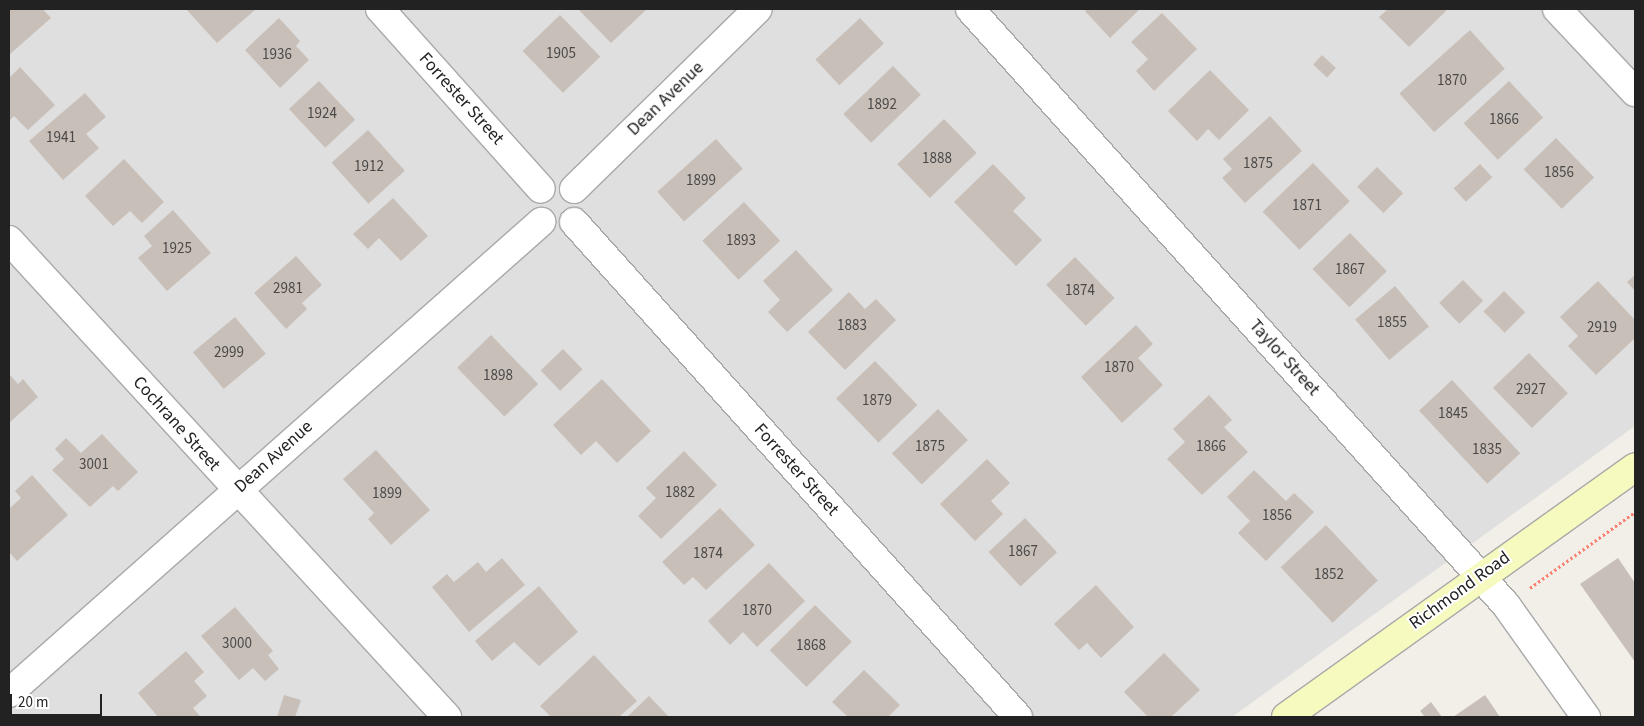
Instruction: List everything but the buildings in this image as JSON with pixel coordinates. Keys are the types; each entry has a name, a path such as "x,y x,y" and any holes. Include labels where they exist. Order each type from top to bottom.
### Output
{"main road":[{"name":"Richmond Road","path":"1286,717 1635,467"}],"street":[{"name":"Forrester Street","path":"380,9 541,190"},
{"name":"Dean Avenue","path":"574,189 758,9"},
{"name":"Taylor Street","path":"970,9 1506,605 1586,717"},
{"path":"1557,9 1635,92"},
{"path":"551,183 574,189 580,211 574,222 558,228 541,222 535,212 541,190 551,183"},
{"name":"Dean Avenue","path":"9,693 541,222"},
{"name":"Forrester Street","path":"574,222 1018,717"},
{"name":"Cochrane Street","path":"9,240 237,491 448,717"}],"path":[{"path":"1532,586 1635,512"}],"shaded area":[{"path":"9,9 1635,9 1635,426 1232,717 9,717"}]}
